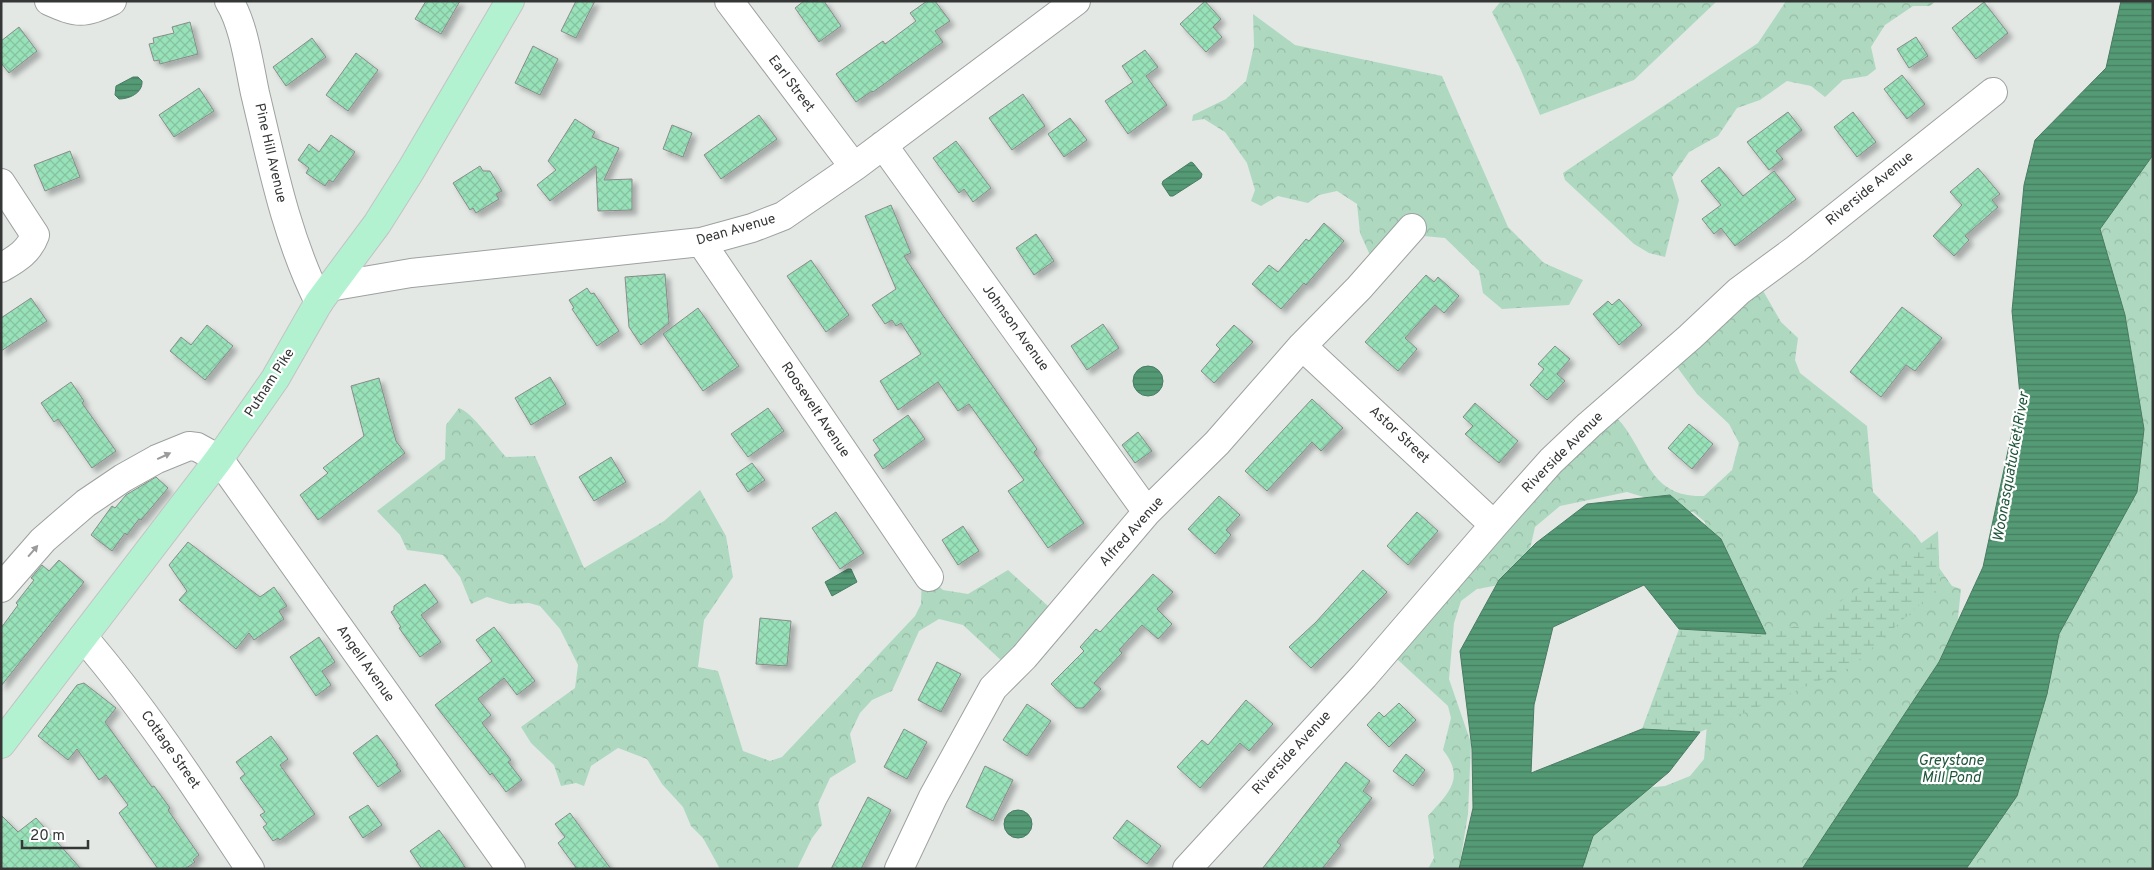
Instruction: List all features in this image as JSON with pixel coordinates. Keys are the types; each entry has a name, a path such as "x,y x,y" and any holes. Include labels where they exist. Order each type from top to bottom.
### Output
{"main road":[{"name":"Putnam Pike","path":"1,744 218,459 275,379 324,294 378,224 510,1"}],"street":[{"path":"49,1 67,10 83,12 112,1"},
{"name":"Pine Hill Avenue","path":"229,1 234,9 243,41 282,206 306,276 324,294"},
{"name":"Earl Street","path":"729,1 854,167"},
{"name":"Dean Avenue","path":"324,294 411,272 701,242 752,228 783,216 854,167 1076,1"},
{"name":"Riverside Avenue","path":"1186,869 1364,676 1494,525 1589,425 1690,337 1739,291 1796,249 1993,92"},
{"name":"Johnson Avenue","path":"883,145 1147,512"},
{"path":"1,183 35,235 24,254 1,268"},
{"name":"Alfred Avenue","path":"899,869 955,756 993,688 1024,657 1147,512 1217,443 1302,346 1359,288 1412,228"},
{"name":"Roosevelt Avenue","path":"701,242 928,578"},
{"name":"Astor Street","path":"1302,346 1494,525"},
{"path":"1,588 43,540 86,503 123,478 189,446 197,447 218,459"},
{"name":"Angell Avenue","path":"218,459 511,869"},
{"name":"Cottage Street","path":"83,637 118,678 198,790 250,869"}],"green space":[{"path":"1501,1 1717,1 1634,80 1540,115 1520,68 1492,12"},
{"path":"1786,1 1936,1 1930,6 1913,6 1885,25 1871,47 1876,69 1867,76 1843,80 1825,97 1811,86 1787,81 1760,100 1737,108 1718,136 1689,152 1672,177 1679,200 1665,257 1649,253 1634,244 1565,180 1563,173 1758,43"},
{"path":"1253,14 1295,45 1442,76 1508,227 1544,263 1583,280 1569,305 1502,309 1483,293 1479,271 1445,238 1402,234 1374,264 1360,233 1357,204 1337,191 1319,195 1308,203 1278,196 1261,206 1251,201 1255,190 1247,163 1225,132 1204,119 1192,121 1193,115 1226,99 1246,81 1254,46"},
{"path":"2153,124 2153,869 1945,869 2066,271"},
{"path":"1754,275 1781,322 1798,338 1795,360 1800,373 1867,426 1873,492 1917,537 1952,586 1961,589 1956,636 1812,869 1554,869 1616,791 1665,786 1690,776 1704,759 1710,690 1708,564 1705,522 1693,512 1663,511 1647,498 1627,492 1560,506 1535,527 1525,571 1505,584 1477,589 1461,601 1454,623 1449,679 1471,743 1468,814 1459,869 1428,869 1434,858 1428,816 1448,793 1454,778 1450,760 1443,750 1451,718 1448,706 1385,648 1602,407 1621,422 1653,474 1673,490 1687,495 1704,496 1732,470 1739,443 1729,424 1697,394 1666,352"},
{"path":"459,408 471,416 506,457 535,456 584,568 664,521 700,490 726,536 733,577 704,620 698,667 718,671 743,751 770,761 782,757 915,616 921,604 922,572 943,590 968,594 1008,570 1048,606 1052,614 1005,664 963,625 939,619 919,631 892,691 872,700 860,713 850,734 856,762 830,778 818,804 822,825 812,838 797,869 720,869 703,838 691,826 683,807 662,784 647,759 618,748 591,766 584,786 576,783 561,786 554,765 531,743 521,727 575,688 578,665 560,629 540,606 529,603 510,604 487,597 471,604 460,577 443,555 407,550 400,535 377,511 445,459 446,425"},
{"path":"1938,531 1940,586 1851,667 1700,732 1642,729 1679,629 1766,634 1812,622"}],"water":[{"name":"Greystone Mill Pond","path":"2121,1 2153,1 2153,155 2100,229 2125,315 2144,429 2137,492 2059,634 2047,694 2017,796 1966,869 1802,869 1939,662 1983,567 2020,395 2012,311 2024,185 2035,140 2106,68"},
{"path":"133,77 138,77 142,81 140,89 135,95 119,99 115,95 116,86"},
{"path":"1191,162 1202,174 1201,178 1173,196 1170,196 1162,184 1163,181"},
{"path":"1148,366 1154,367 1162,375 1162,387 1154,395 1148,396 1142,395 1134,387 1133,381 1134,375 1142,367"},
{"path":"1670,495 1721,539 1766,634 1679,629 1644,585 1553,627 1534,705 1531,773 1642,729 1700,732 1669,772 1593,836 1582,869 1459,869 1473,808 1472,749 1460,651 1499,580 1536,543 1587,504"},
{"path":"851,569 857,582 832,596 825,582"},
{"path":"1018,810 1028,814 1032,824 1028,834 1018,838 1008,834 1004,824 1008,814"}],"building":[{"path":"426,1 460,1 441,34 415,19"},
{"path":"576,1 595,1 576,38 561,31"},
{"path":"804,1 824,1 841,26 819,42 795,8"},
{"path":"927,1 935,1 950,21 935,31 943,42 856,102 836,74 883,41 885,44 916,21 910,13"},
{"path":"1205,1 1221,19 1213,27 1222,37 1206,52 1180,24"},
{"path":"1984,2 2008,33 1976,59 1952,28"},
{"path":"190,22 198,54 160,64 159,60 154,61 149,44 154,43 153,38 174,33 172,27"},
{"path":"19,27 37,51 9,73 1,63 1,41"},
{"path":"1916,37 1928,56 1909,68 1897,49"},
{"path":"312,38 326,57 286,86 273,67"},
{"path":"533,46 558,59 540,95 515,83"},
{"path":"1145,50 1158,67 1146,76 1167,105 1128,134 1105,101 1133,82 1122,66"},
{"path":"356,53 378,70 348,111 326,95"},
{"path":"1902,75 1925,104 1907,119 1884,89"},
{"path":"199,88 214,111 174,137 159,115"},
{"path":"1023,94 1045,126 1012,150 989,118"},
{"path":"1788,112 1802,130 1776,151 1783,159 1769,170 1747,142"},
{"path":"1853,112 1876,142 1857,157 1834,127"},
{"path":"759,115 777,139 721,179 704,155"},
{"path":"1070,118 1087,140 1064,157 1048,134"},
{"path":"575,119 595,132 592,137 619,148 604,180 632,179 632,210 598,211 596,166 550,201 537,185 556,170 548,161"},
{"path":"672,125 692,133 683,157 663,149"},
{"path":"331,135 355,152 333,182 329,180 325,186 306,173 309,168 298,160 309,144 319,152"},
{"path":"956,141 991,188 973,202 964,189 959,193 933,158"},
{"path":"70,151 80,177 45,191 34,165"},
{"path":"480,166 483,171 490,171 502,191 496,194 499,199 476,213 473,208 470,210 453,183"},
{"path":"1719,167 1743,196 1774,171 1796,199 1735,246 1721,228 1714,234 1702,219 1721,205 1701,181"},
{"path":"1978,168 2000,194 1992,200 1998,207 1965,236 1969,240 1954,256 1933,236 1962,205 1950,192"},
{"path":"891,205 911,253 904,256 942,314 1037,449 1034,452 1084,523 1048,548 1008,491 1024,480 969,404 958,411 938,382 898,410 880,381 921,354 901,323 896,326 892,320 885,324 872,305 896,289 865,216"},
{"path":"1324,223 1344,241 1306,285 1304,283 1281,309 1252,284 1269,265 1278,272 1306,239 1309,241"},
{"path":"1036,234 1054,261 1034,275 1016,248"},
{"path":"811,260 849,315 826,332 787,276"},
{"path":"665,274 669,323 641,345 629,327 625,277"},
{"path":"1426,275 1434,282 1438,277 1459,296 1444,313 1435,305 1405,338 1417,349 1398,371 1365,342"},
{"path":"587,288 591,294 594,293 619,331 597,346 572,309 574,308 569,300"},
{"path":"31,298 47,321 1,351 1,318"},
{"path":"1619,299 1642,325 1619,345 1593,314 1608,301 1612,305"},
{"path":"1902,307 1942,338 1915,371 1906,365 1881,397 1850,372"},
{"path":"698,308 739,366 703,391 663,334"},
{"path":"1103,324 1119,348 1087,370 1071,346"},
{"path":"207,325 233,346 205,380 170,351 181,337 191,345"},
{"path":"1234,325 1253,342 1214,383 1201,371 1220,349 1216,345"},
{"path":"1555,346 1570,359 1557,374 1565,381 1547,400 1530,385 1544,369 1538,364"},
{"path":"550,377 566,404 531,425 515,398"},
{"path":"379,378 396,441 405,453 318,520 300,495 328,473 323,468 364,436 351,386"},
{"path":"71,382 84,401 82,403 116,451 92,468 58,419 54,422 41,403"},
{"path":"1312,399 1343,428 1321,451 1312,442 1267,491 1245,471"},
{"path":"1475,403 1518,441 1499,463 1465,434 1473,426 1463,417"},
{"path":"768,408 784,431 748,457 731,434"},
{"path":"908,415 925,439 883,469 874,455 880,450 873,440"},
{"path":"1689,424 1713,444 1692,469 1668,448"},
{"path":"1138,432 1152,451 1135,463 1122,445"},
{"path":"611,457 626,482 594,501 579,477"},
{"path":"752,463 765,480 748,492 736,474"},
{"path":"156,477 168,488 127,535 125,533 112,551 91,535 112,506 115,508 126,495"},
{"path":"1219,496 1240,515 1226,530 1231,535 1215,554 1188,529"},
{"path":"836,512 864,553 840,569 812,528"},
{"path":"1417,512 1438,531 1408,565 1387,546"},
{"path":"963,526 979,551 958,565 942,540"},
{"path":"188,542 260,597 274,587 287,606 279,611 284,619 254,640 249,633 236,649 179,600 187,591 169,565"},
{"path":"59,560 84,582 1,686 1,628 18,605 16,603 34,580 31,578 42,565 49,571"},
{"path":"1363,570 1387,592 1311,668 1289,647 1316,622"},
{"path":"1153,574 1173,592 1157,609 1172,624 1158,639 1142,625 1119,650 1122,653 1094,683 1101,689 1083,708 1076,708 1051,684 1084,651 1080,647 1096,629 1100,632"},
{"path":"425,584 438,602 421,615 441,642 420,657 399,628 401,627 391,612 394,610 394,606"},
{"path":"760,618 791,621 787,666 756,664"},
{"path":"494,627 535,681 517,695 504,678 478,699 491,715 482,723 511,760 508,762 522,780 506,792 492,773 490,775 435,705 492,661 476,640"},
{"path":"319,637 335,662 322,671 331,685 316,696 290,657"},
{"path":"937,662 961,674 941,712 918,700"},
{"path":"84,683 116,708 105,722 152,787 154,786 170,808 168,810 199,855 193,860 195,862 185,869 158,869 119,813 128,805 106,775 99,780 77,749 68,760 38,736 77,685"},
{"path":"1246,700 1273,724 1249,751 1240,743 1200,788 1177,767 1202,740 1208,745"},
{"path":"1399,703 1416,720 1389,747 1367,725 1379,712 1384,717"},
{"path":"1027,704 1051,721 1027,756 1003,740"},
{"path":"904,729 927,742 907,779 884,767"},
{"path":"377,735 401,771 378,787 353,753"},
{"path":"271,736 288,759 280,765 315,814 280,840 278,838 273,841 263,827 267,824 260,815 265,812 240,778 245,774 236,762"},
{"path":"1406,754 1425,770 1413,786 1393,771"},
{"path":"1346,762 1370,781 1363,791 1372,798 1337,842 1341,845 1322,869 1262,869"},
{"path":"985,766 1013,780 993,821 966,807"},
{"path":"868,797 891,810 861,869 831,869"},
{"path":"368,805 382,825 363,838 349,817"},
{"path":"570,813 611,869 577,869 558,843 565,837 555,824"},
{"path":"1,815 18,832 36,818 81,869 1,869"},
{"path":"1127,820 1161,846 1147,864 1113,838"},
{"path":"439,830 466,869 422,869 410,851"}],"water label":[{"name":"Woonasquatucket River","path":"2012,467"}]}
